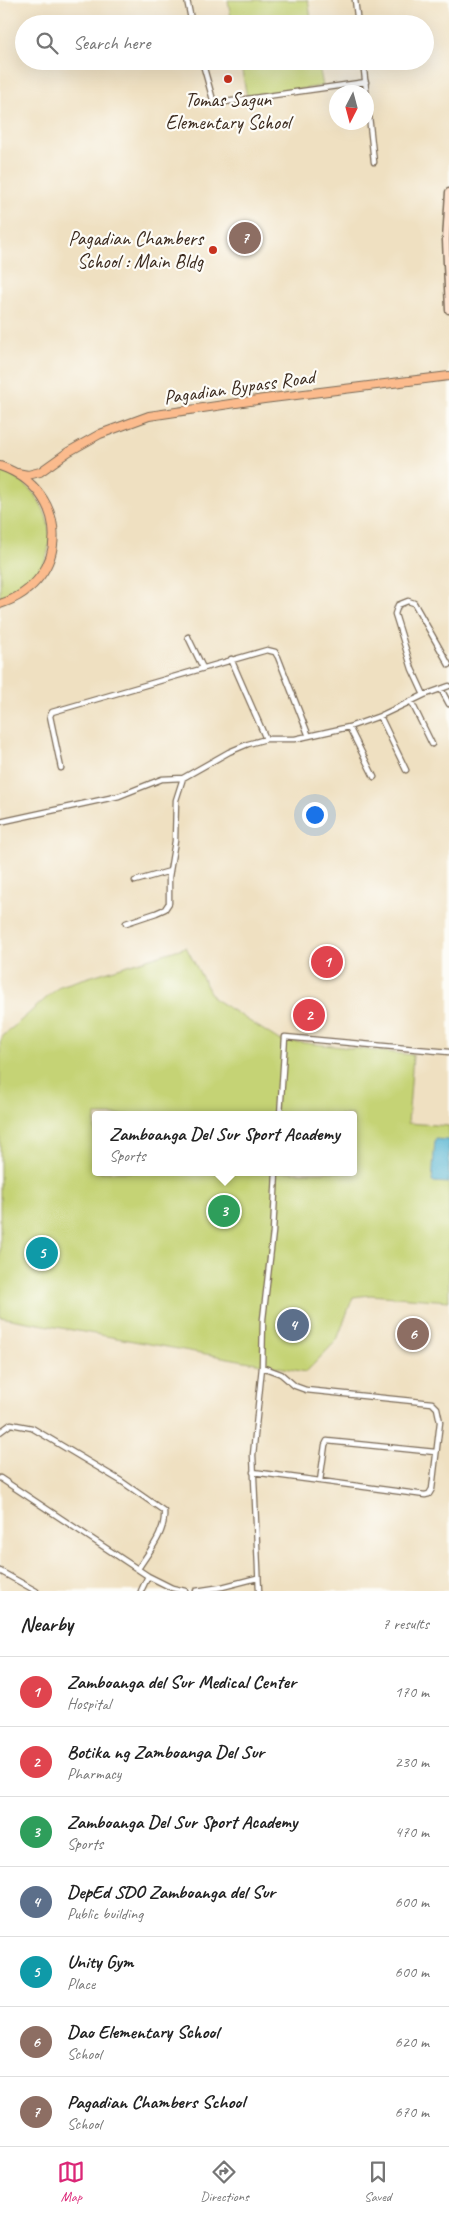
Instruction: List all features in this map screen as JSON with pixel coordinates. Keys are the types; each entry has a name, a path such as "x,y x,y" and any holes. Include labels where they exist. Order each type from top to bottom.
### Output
{"highway":[{"name":"Pagadian Bypass Road","path":"17,473 34,474 46,469 68,452 100,434 149,416 264,399 449,376"},
{"path":"0,466 17,473 39,492 49,508 54,526 51,554 44,572 32,586 17,597 0,604"},
{"path":"39,492 40,480 46,469"}],"main road":[{"path":"449,192 446,240 449,310"}],"street":[{"path":"186,0 190,15"},
{"path":"355,0 357,15"},
{"path":"205,70 213,100 218,103 366,82"},
{"path":"364,70 374,162"},
{"path":"424,695 412,668 395,614 398,605 408,601 414,603 449,665"},
{"path":"188,637 203,668"},
{"path":"60,768 50,716 52,712 267,650 275,652 308,734"},
{"path":"231,659 266,739"},
{"path":"0,822 119,796 162,779 183,778 229,752 266,739 292,740 308,734 349,727 380,716 424,695 449,686"},
{"path":"441,688 449,704"},
{"path":"411,701 432,744"},
{"path":"380,716 406,770"},
{"path":"349,727 374,777"},
{"path":"126,923 156,913 169,903 170,871 176,841 176,800 183,778"},
{"path":"135,881 170,871"},
{"path":"280,1111 284,1037 449,1052"},
{"path":"259,1591 253,1472 254,1428 262,1367 263,1319 273,1232 276,1176"},
{"path":"253,1472 429,1494 432,1489 440,1414 432,1403 306,1390 295,1386 281,1374 262,1367"},
{"path":"0,1432 11,1424 32,1428 121,1481 164,1511 164,1524 159,1536 138,1569"},
{"path":"320,1481 327,1440 435,1452"},
{"path":"0,1478 148,1576 172,1588 185,1591"},
{"path":"0,1571 36,1591"},
{"path":"140,1591 148,1576"},
{"path":"196,1591 222,1588 257,1578"}],"green space":[{"path":"228,0 308,0 310,15 230,15"},
{"path":"242,70 320,70 323,86 247,97"},
{"path":"0,471 21,482 37,497 46,516 50,536 47,556 38,574 22,589 0,598"},
{"path":"186,947 213,998 279,1040 413,1055 408,1123 449,1126 449,1301 370,1295 353,1297 337,1340 306,1372 0,1317 0,1042 3,1036 60,986"}],"water":[{"path":"435,1139 449,1140 449,1183 432,1182"}],"place":[{"name":"Tomas Sagun Elementary School","path":"228,79"},
{"name":"Pagadian Chambers School","path":"245,238"},
{"name":"Pagadian Chambers School : Main Bldg","path":"213,250"},
{"name":"Zamboanga del Sur Medical Center","path":"327,962"},
{"name":"Botika ng Zamboanga Del Sur","path":"309,1015"},
{"name":"Zamboanga Del Sur Sport Academy","path":"224,1211"},
{"name":"Unity Gym","path":"42,1253"},
{"name":"DepEd SDO Zamboanga del Sur","path":"293,1325"},
{"name":"Dao Elementary School","path":"413,1334"}]}
